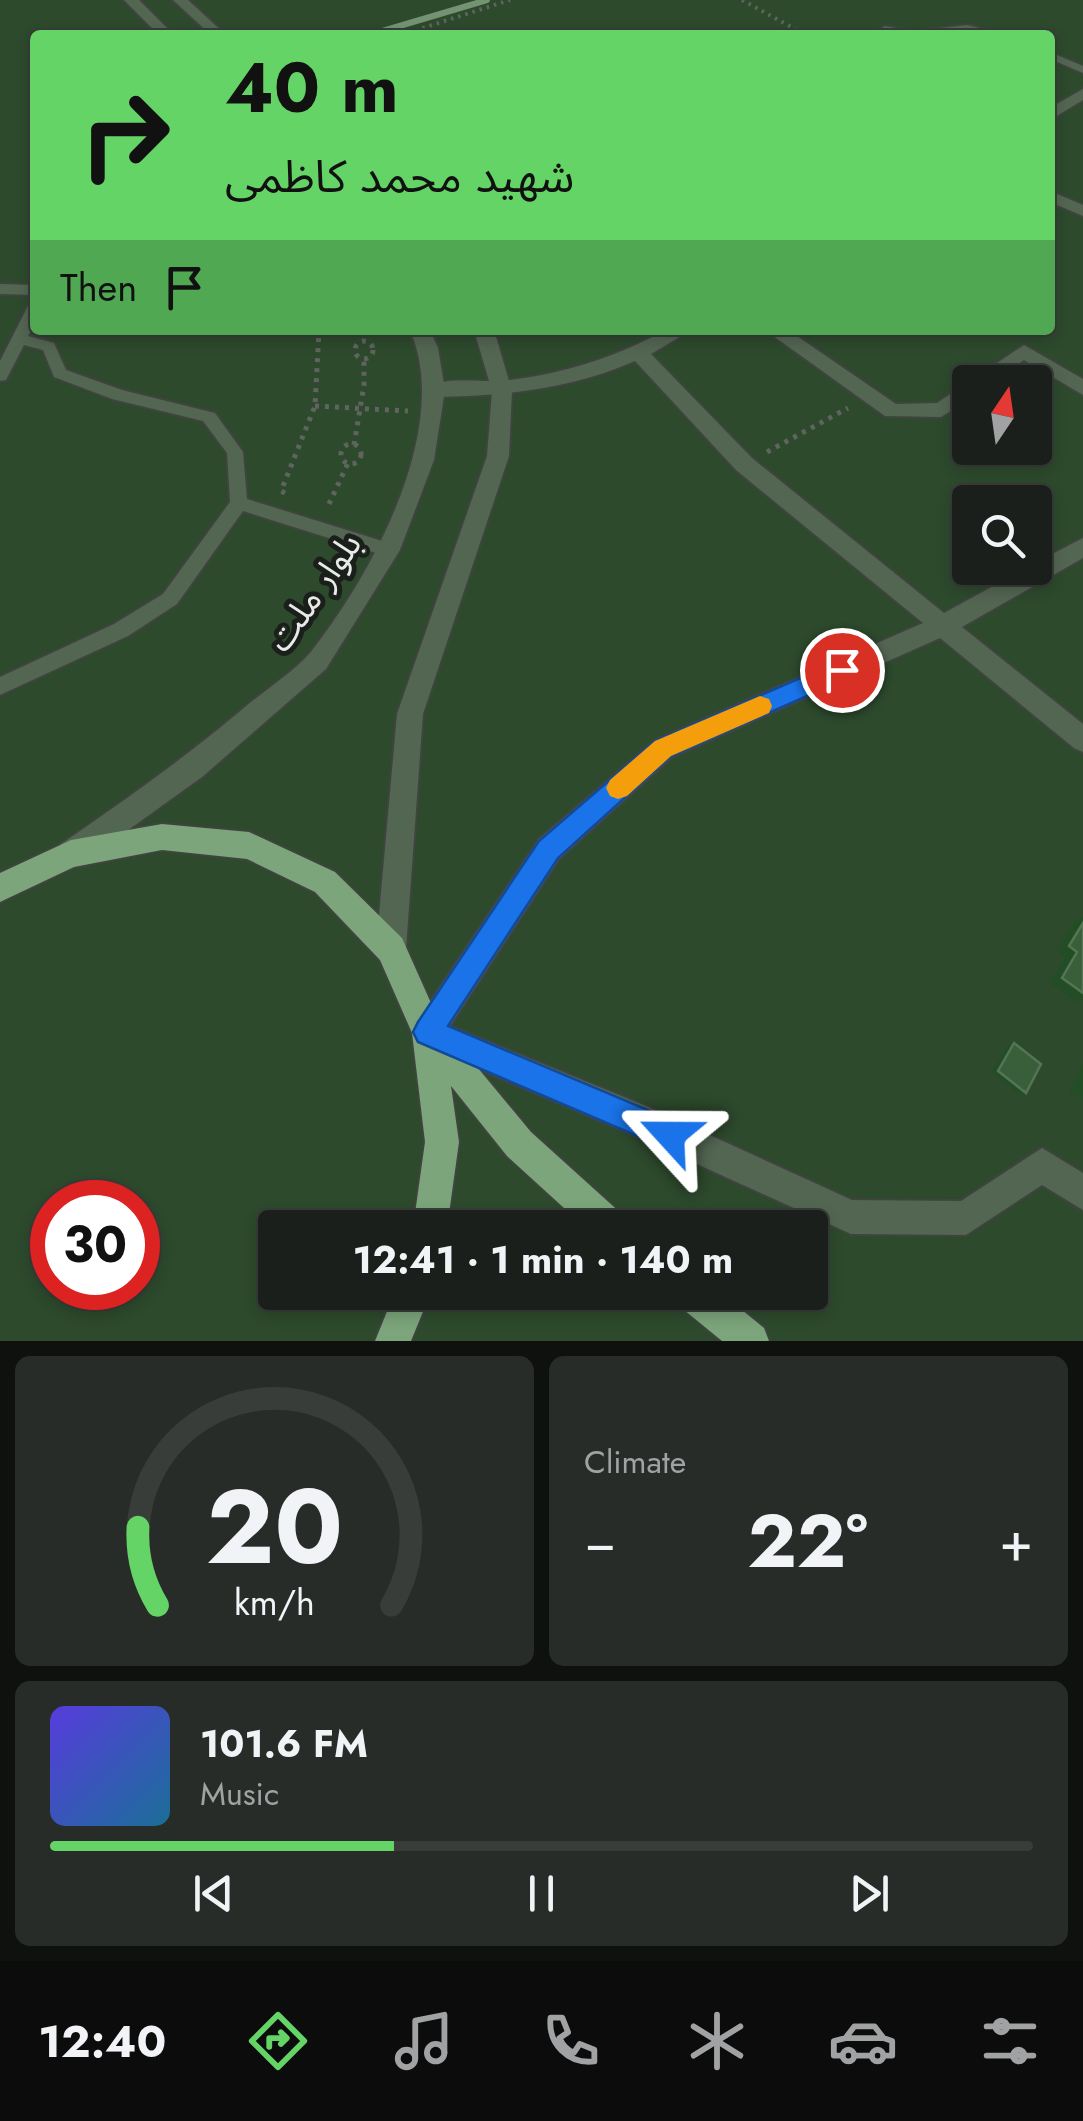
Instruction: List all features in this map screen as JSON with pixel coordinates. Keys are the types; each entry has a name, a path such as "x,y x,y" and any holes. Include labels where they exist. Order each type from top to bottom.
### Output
{"main road":[{"path":"0,888 71,854 162,837 248,846 325,882 391,950 428,1032 520,1144 592,1210"},
{"path":"428,1032 442,1142 433,1210"},
{"path":"392,1341 406,1310"},
{"path":"712,1310 751,1341"}],"street":[{"path":"131,0 162,30"},
{"path":"180,0 214,30"},
{"path":"1058,115 1083,94"},
{"path":"1055,198 1083,212"},
{"name":"بلوار ملت","path":"71,854 193,768 317,662 389,550 423,460 435,390 422,335"},
{"path":"391,950 410,714 498,456 502,391 485,335"},
{"path":"435,390 502,391 564,380 640,354 672,335"},
{"path":"782,335 892,411 941,410 952,402"},
{"path":"1004,365 1024,351 1046,365"},
{"path":"640,354 744,464 1083,740"},
{"path":"1052,369 1083,388"},
{"path":"1083,547 944,625 663,748 548,850 428,1032 634,1118 851,1217 966,1218 1042,1165 1083,1192"}],"lane":[{"path":"886,28 895,30"},
{"path":"949,30 978,30"},
{"path":"1055,57 1083,70"},
{"path":"0,289 30,290"},
{"path":"0,376 30,316"},
{"path":"0,686 121,630 170,599 239,504 235,452 208,416 118,396 60,374 48,347 19,339"},
{"path":"239,504 389,550"}],"path":[{"path":"416,30 510,0"},
{"path":"742,0 795,30"},
{"path":"297,496 281,492 315,406 319,335"},
{"path":"354,445 364,358 376,349 364,342 362,335"},
{"path":"364,342 352,351 364,358"},
{"path":"744,464 871,396"},
{"path":"315,406 409,411 406,427"},
{"path":"328,504 348,462 363,454 354,445"},
{"path":"348,462 339,457 339,452 354,445"},
{"path":"313,500 344,508"}],"green space":[{"path":"0,0 1083,0 1083,1341 0,1341"}],"building":[{"path":"1083,923 1083,993 1062,978 1077,952 1069,946"},
{"path":"1014,1043 1041,1064 1026,1093 998,1071"}],"waterway":[{"path":"386,30 487,0"}],"slow traffic":[{"path":"618,788 663,748 760,706"}],"route":[{"path":"670,1135 428,1032 548,850 663,748 842,670"}]}
